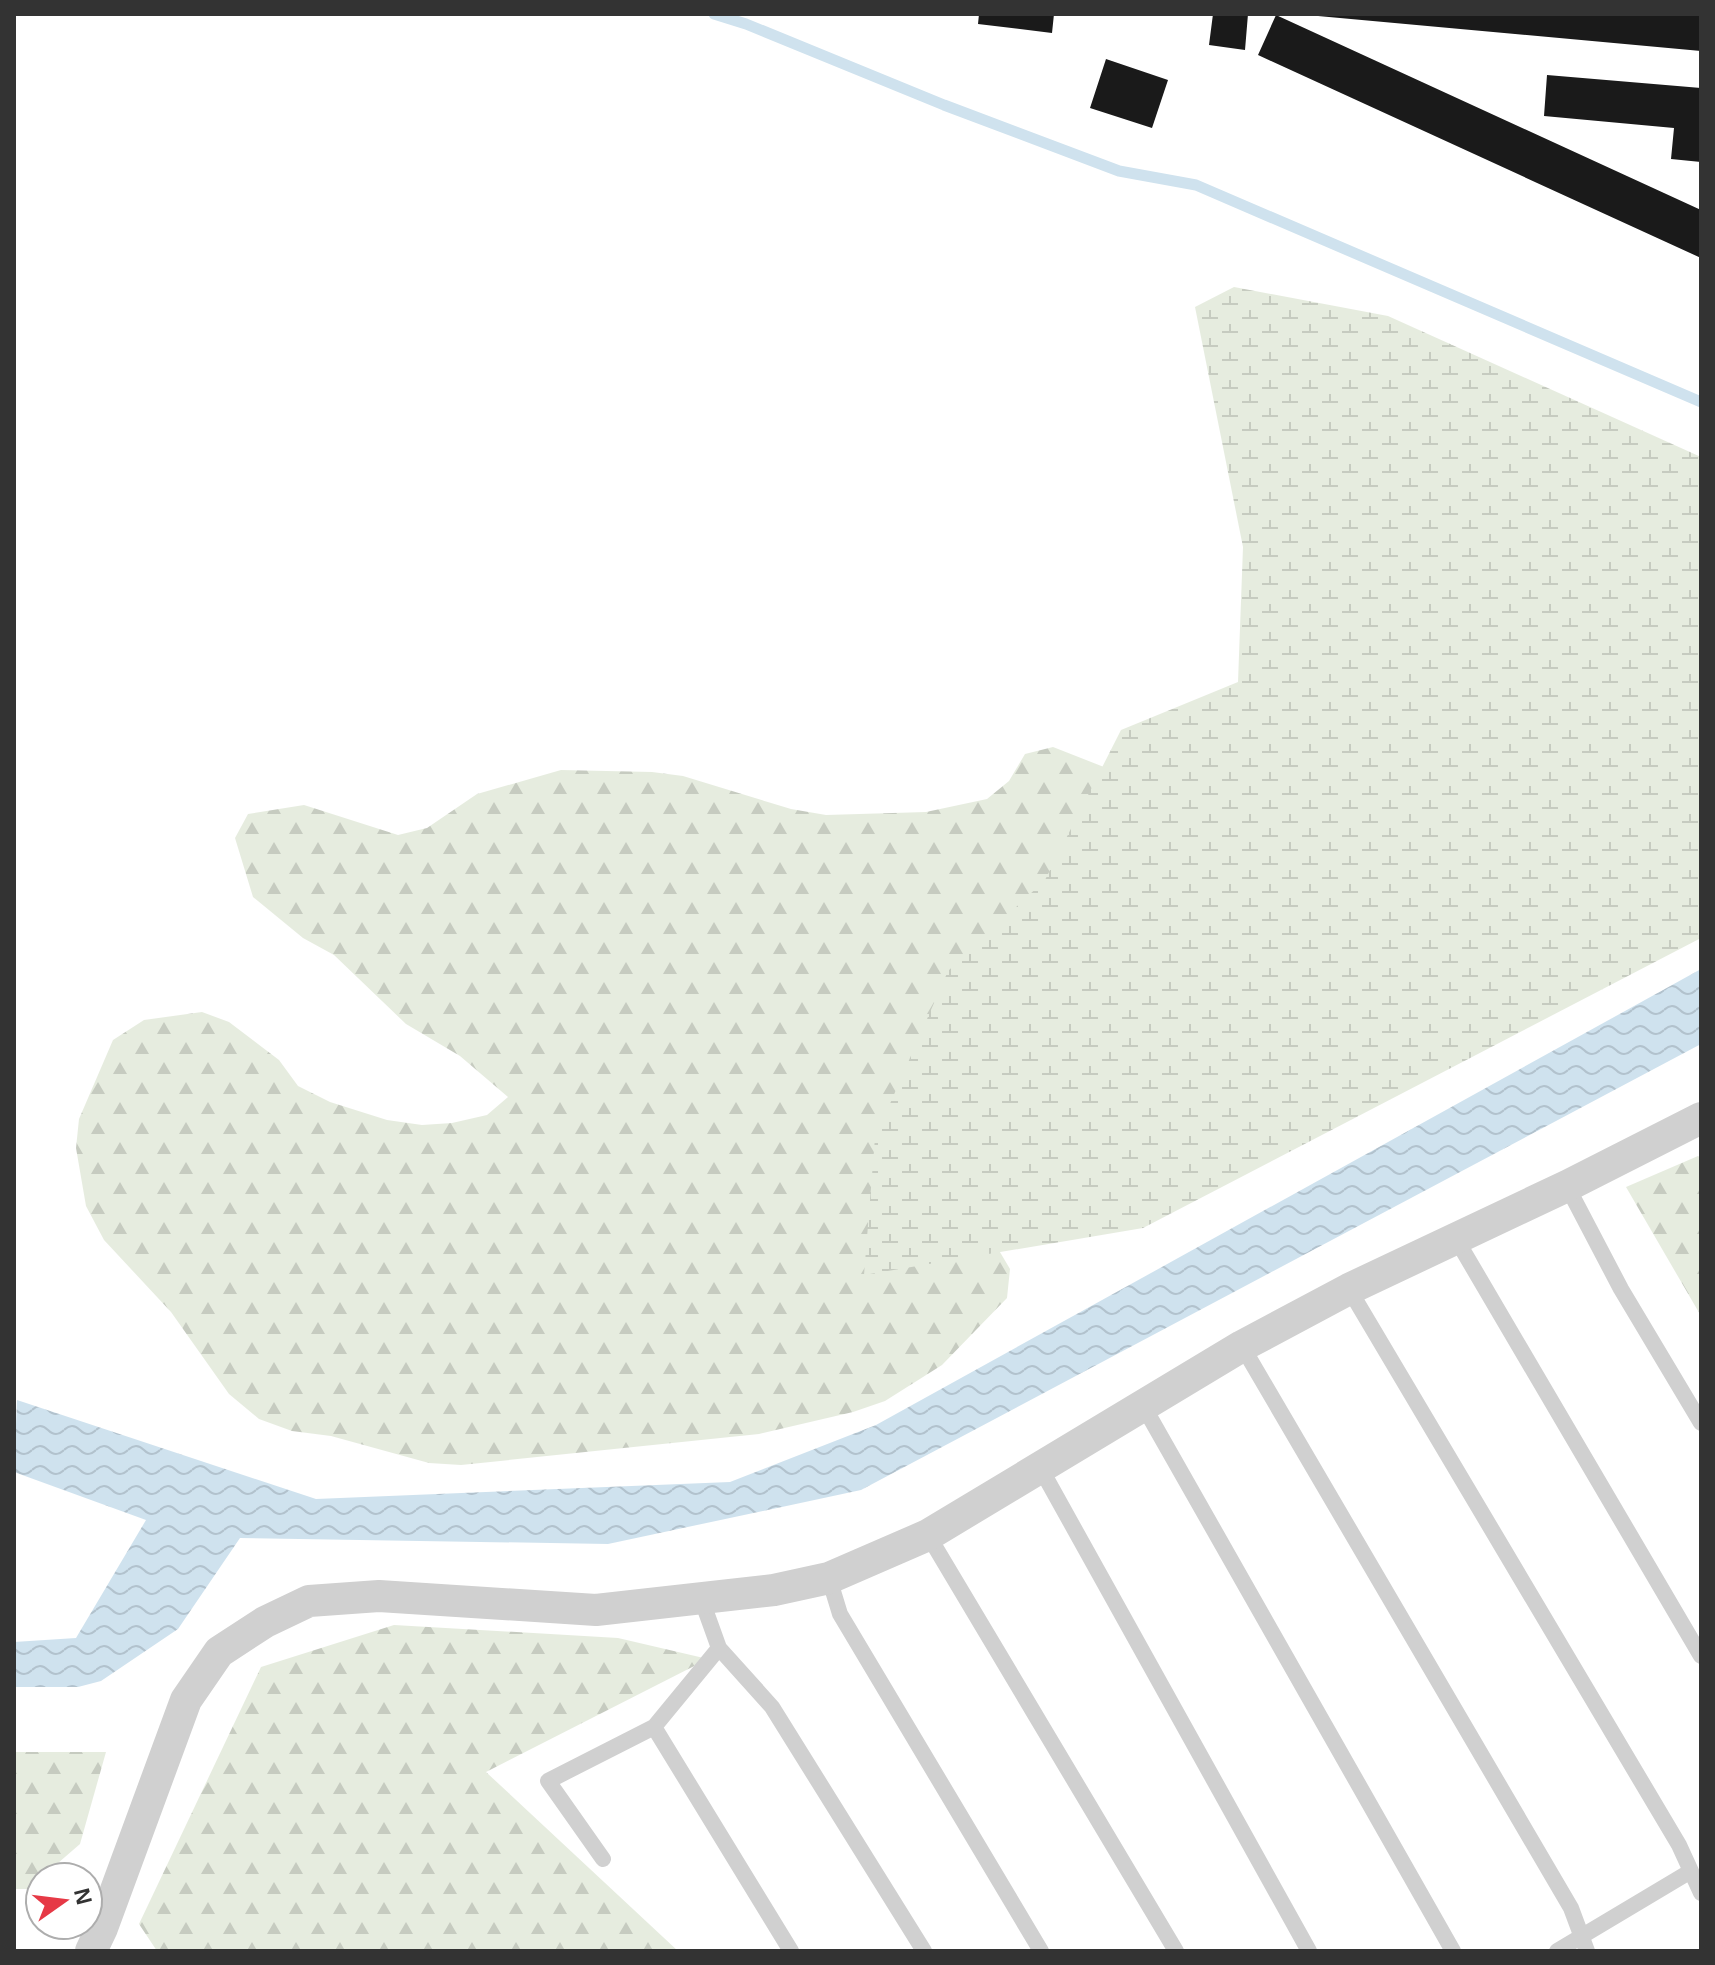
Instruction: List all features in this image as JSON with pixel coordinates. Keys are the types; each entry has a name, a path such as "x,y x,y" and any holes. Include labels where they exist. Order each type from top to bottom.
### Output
{"street":[{"path":"91,1951 186,1700 219,1652 265,1622 309,1601 379,1596 596,1610 774,1590 829,1578 928,1535 1242,1346 1349,1289 1567,1186 1701,1118"}],"lane":[{"path":"1567,1186 1621,1289 1701,1423"},
{"path":"1455,1237 1701,1656"},
{"path":"1349,1289 1679,1845 1701,1893"},
{"path":"1242,1346 1571,1908 1585,1944"},
{"path":"1144,1407 1453,1951"},
{"path":"1041,1469 1309,1951"},
{"path":"928,1535 1176,1951"},
{"path":"829,1578 840,1614 1041,1951"},
{"path":"701,1598 719,1648 772,1707 924,1951"},
{"path":"603,1859 548,1781 654,1727 719,1648"},
{"path":"654,1727 791,1951"},
{"path":"1557,1951 1585,1944 1691,1871"}],"green space":[{"path":"1234,287 1388,316 1701,457 1701,938 1143,1228 864,1275 875,1138 948,971 1045,880 1121,730 1238,682 1243,547 1195,307"},
{"path":"1410,429 994,1242 1010,1269 1007,1298 942,1365 885,1401 853,1412 759,1434 461,1465 429,1463 331,1436 292,1431 259,1419 229,1394 171,1312 104,1240 86,1206 76,1148 79,1119 113,1040 144,1020 202,1012 229,1022 279,1060 298,1086 330,1102 387,1120 422,1125 452,1123 487,1115 508,1097 460,1056 406,1024 334,955 303,938 253,897 235,838 248,814 304,805 398,835 427,828 477,794 561,770 652,772 683,776 791,809 826,815 926,812 987,799 1009,781 1025,754 1053,747 1109,769 1194,779"},
{"path":"1698,1156 1701,1158 1701,1316 1626,1187"},
{"path":"394,1625 618,1638 708,1659 486,1772 678,1951 157,1951 139,1924 261,1667"},
{"path":"14,1752 106,1752 80,1844 60,1861 24,1861 24,1889 14,1889"}],"water":[{"path":"1701,969 1701,1044 861,1490 608,1544 240,1538 178,1629 101,1681 78,1687 14,1687 14,1642 76,1638 146,1520 14,1472 17,1400 316,1499 730,1482 876,1425"}],"building":[{"path":"979,14 1054,14 1052,33 978,24"},
{"path":"1213,14 1248,14 1245,50 1209,45"},
{"path":"1701,14 1701,51 1318,16"},
{"path":"1276,15 1701,210 1701,258 1258,55"},
{"path":"1106,59 1168,80 1152,128 1090,108"},
{"path":"1547,75 1701,88 1701,162 1671,159 1674,128 1544,116"}],"waterway":[{"path":"714,14 1119,171 1196,185 1701,402"}]}
